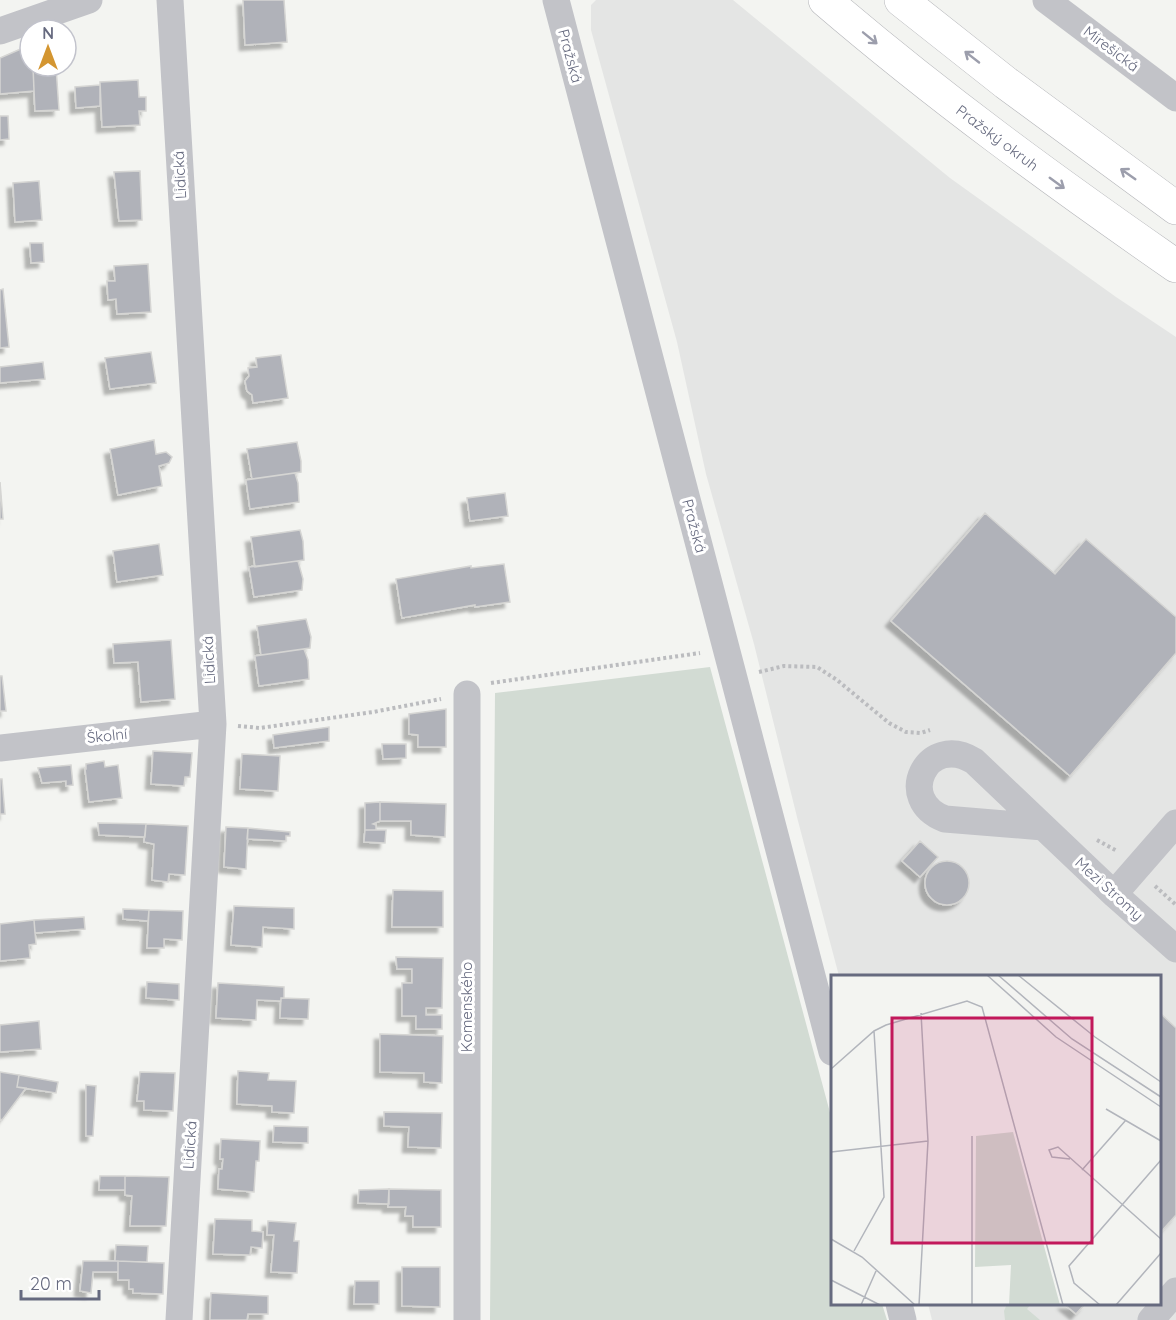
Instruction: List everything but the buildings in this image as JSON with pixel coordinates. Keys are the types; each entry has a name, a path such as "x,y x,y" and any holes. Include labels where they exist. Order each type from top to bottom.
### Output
{"highway":[{"name":"Pražský okruh","path":"825,0 969,117 1070,192 1176,266"},
{"path":"901,0 1024,97 1176,208"}],"street":[{"path":"0,31 89,0"},
{"name":"Lidická","path":"170,0 213,724 179,1320"},
{"name":"Pražská","path":"556,0 831,1048"},
{"name":"Mirešická","path":"1046,0 1176,98"},
{"name":"Komenského","path":"467,694 467,1320"},
{"name":"Školní","path":"0,748 213,724"},
{"path":"1114,894 1176,823"},
{"name":"Mezi Stromy","path":"1043,827 1176,948"},
{"path":"1151,1320 1176,1291"},
{"path":"899,1305 903,1320"}],"path":[{"path":"213,724 260,728 373,712 467,694 493,682 726,650"},
{"path":"755,663 758,673 784,666 817,667 837,680 889,723 906,732 921,733 936,728"},
{"path":"1096,839 1113,847"},
{"path":"1163,893 1176,905"}],"shaded area":[{"path":"596,0 733,0 950,178 1116,297 1176,337 1176,1320 932,1320 928,1305 1161,1305 1161,975 839,975 754,644 706,474 677,342 591,30 591,5"},
{"path":"710,667 831,1116 831,1305 882,1305 887,1320 490,1320 495,693"},
{"path":"1007,1305 1030,1305 1027,1309 1040,1320 1005,1320 1004,1311"}]}
